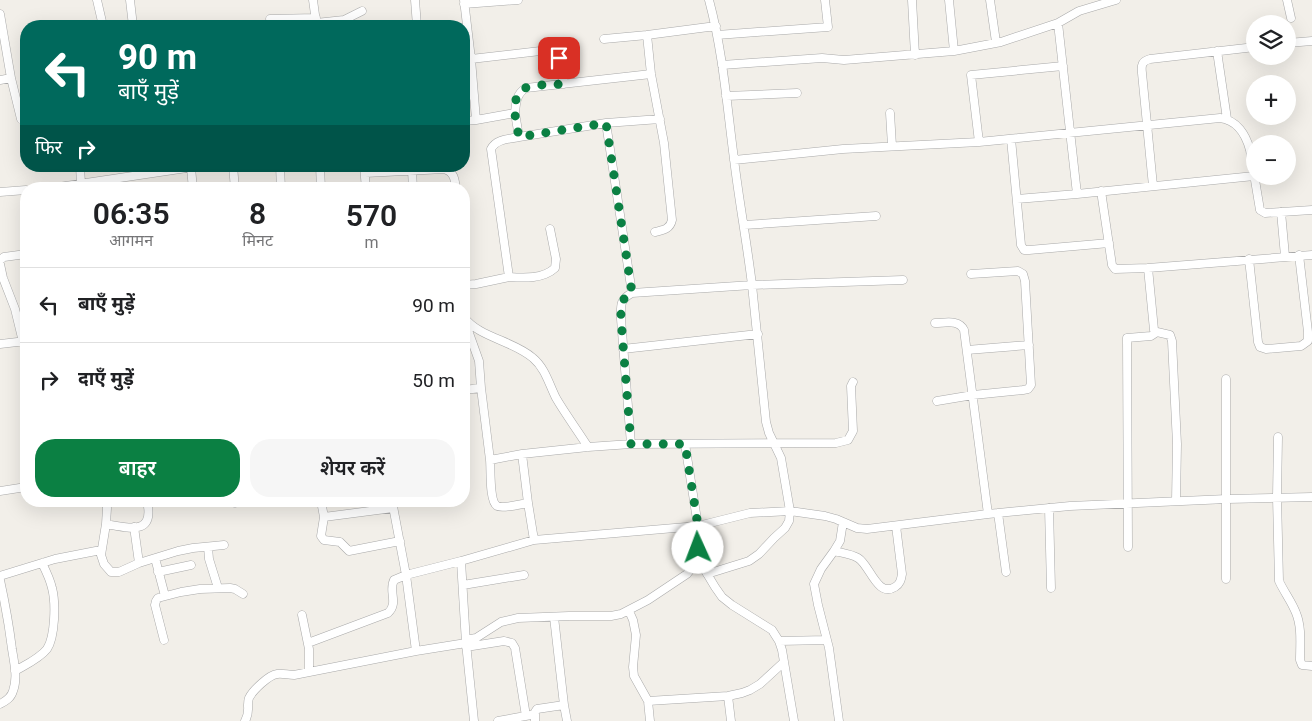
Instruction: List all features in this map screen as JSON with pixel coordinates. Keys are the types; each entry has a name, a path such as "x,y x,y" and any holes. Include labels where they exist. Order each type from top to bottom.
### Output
{"street":[{"path":"97,0 102,20"},
{"path":"130,0 132,20"},
{"path":"314,0 316,20"},
{"path":"415,0 417,20"},
{"path":"465,20 464,2 518,0"},
{"path":"707,574 755,558 785,528 789,521 790,512 781,458 766,422 752,284 722,65 716,26 709,0"},
{"path":"717,35 828,27 825,0"},
{"path":"912,0 914,55"},
{"path":"949,0 954,51"},
{"path":"990,0 996,42"},
{"path":"722,65 822,58 844,60 954,51 996,42 1058,23 1079,11 1116,0"},
{"path":"1286,0 1290,15"},
{"path":"344,20 362,11"},
{"path":"0,14 11,78 20,115"},
{"path":"1058,23 1077,194"},
{"path":"604,39 716,26"},
{"path":"646,35 667,168 672,220 668,229 655,232"},
{"path":"1296,42 1312,41"},
{"path":"1153,186 1141,66 1144,61 1246,48"},
{"path":"476,120 471,60 553,51 559,58 564,84"},
{"path":"1217,52 1228,119"},
{"path":"979,142 971,75 1063,66"},
{"path":"519,137 515,113 517,97 526,88 651,74"},
{"path":"0,80 11,78"},
{"path":"726,96 797,93"},
{"path":"470,95 474,95"},
{"path":"470,120 515,113"},
{"path":"890,113 892,146"},
{"path":"734,160 842,149 979,142 1220,118 1228,119 1237,126 1246,140"},
{"path":"510,278 491,149 493,145 497,142 519,137 606,123 660,119"},
{"path":"606,123 632,293"},
{"path":"1011,139 1021,245 1024,250 1109,243"},
{"path":"90,182 132,172"},
{"path":"1017,199 1246,177"},
{"path":"1256,185 1260,210 1265,213 1312,210"},
{"path":"0,192 20,190"},
{"path":"1101,191 1112,265 1115,269 1148,268 1312,254"},
{"path":"1281,212 1285,256"},
{"path":"744,225 876,216"},
{"path":"470,284 510,278 532,277 550,272 555,268 556,259 550,229"},
{"path":"20,255 4,257 0,262 3,278 20,325"},
{"path":"1249,259 1258,342 1260,347 1266,349 1301,346 1308,341 1299,255"},
{"path":"1148,268 1154,328 1157,332 1170,336 1172,341 1177,444 1176,501"},
{"path":"937,401 1028,389 1032,382 1023,274 1014,271 971,274"},
{"path":"631,444 621,303 624,298 632,293 752,284 903,280"},
{"path":"935,323 956,322 961,324 964,330 988,514"},
{"path":"470,324 526,352 535,360 543,370 557,398 588,447"},
{"path":"1128,547 1127,338 1151,336 1157,332"},
{"path":"623,349 758,334"},
{"path":"470,336 479,361 494,503 502,507 528,503"},
{"path":"0,344 20,342"},
{"path":"967,350 1029,345"},
{"path":"1226,379 1226,578"},
{"path":"490,460 522,454 631,444 836,443 848,440 852,431 851,386 853,382"},
{"path":"470,389 481,388"},
{"path":"1278,437 1279,582 1298,618 1300,628 1300,660 1302,665 1312,666"},
{"path":"466,643 501,622 511,619 611,616 621,614 648,600 688,574 697,557 698,526 685,444"},
{"path":"522,454 534,540"},
{"path":"0,491 20,488"},
{"path":"308,643 388,613 394,604 392,581 406,575 534,540 698,526 750,513 790,512 825,516 857,528 868,529 1049,508 1176,501 1312,497"},
{"path":"107,507 101,550 102,560 111,572 119,572 178,551 224,545"},
{"path":"106,524 142,526 148,520 148,507"},
{"path":"322,507 324,517 322,538 327,541 340,542 349,551 400,542"},
{"path":"324,517 381,507"},
{"path":"392,507 406,575 416,651"},
{"path":"1049,508 1051,588"},
{"path":"998,513 1006,572"},
{"path":"839,721 827,640 814,584 821,568 840,541 843,522"},
{"path":"834,551 857,558 864,563 880,587 888,590 893,588 901,581 902,574 896,526"},
{"path":"134,527 139,564"},
{"path":"208,547 218,588"},
{"path":"0,704 8,700 13,693 15,671 0,578 54,559 101,550"},
{"path":"697,557 722,597 772,630 779,641 794,721"},
{"path":"155,558 164,596"},
{"path":"461,561 466,643 474,721"},
{"path":"15,671 40,656 47,649 51,641 53,591 42,563"},
{"path":"158,572 190,565"},
{"path":"463,585 524,575"},
{"path":"164,640 155,605 158,598 192,590 218,588 235,589 244,594"},
{"path":"628,611 633,620 636,635 634,676 648,701 650,721"},
{"path":"302,615 308,643 309,672"},
{"path":"554,617 567,721"},
{"path":"779,641 827,640"},
{"path":"245,721 248,716 249,698 253,692 270,677 278,674 294,675 466,643 504,641 512,643 515,648 526,716"},
{"path":"648,701 728,696 742,693 760,684 784,662"},
{"path":"728,696 731,721"},
{"path":"498,721 526,716 535,718 535,710 564,705"}],"route":[{"path":"559,58 564,84 526,88 517,97 515,113 519,137 606,123 632,293 624,298 621,303 631,444 685,444 698,526 698,548"}]}
